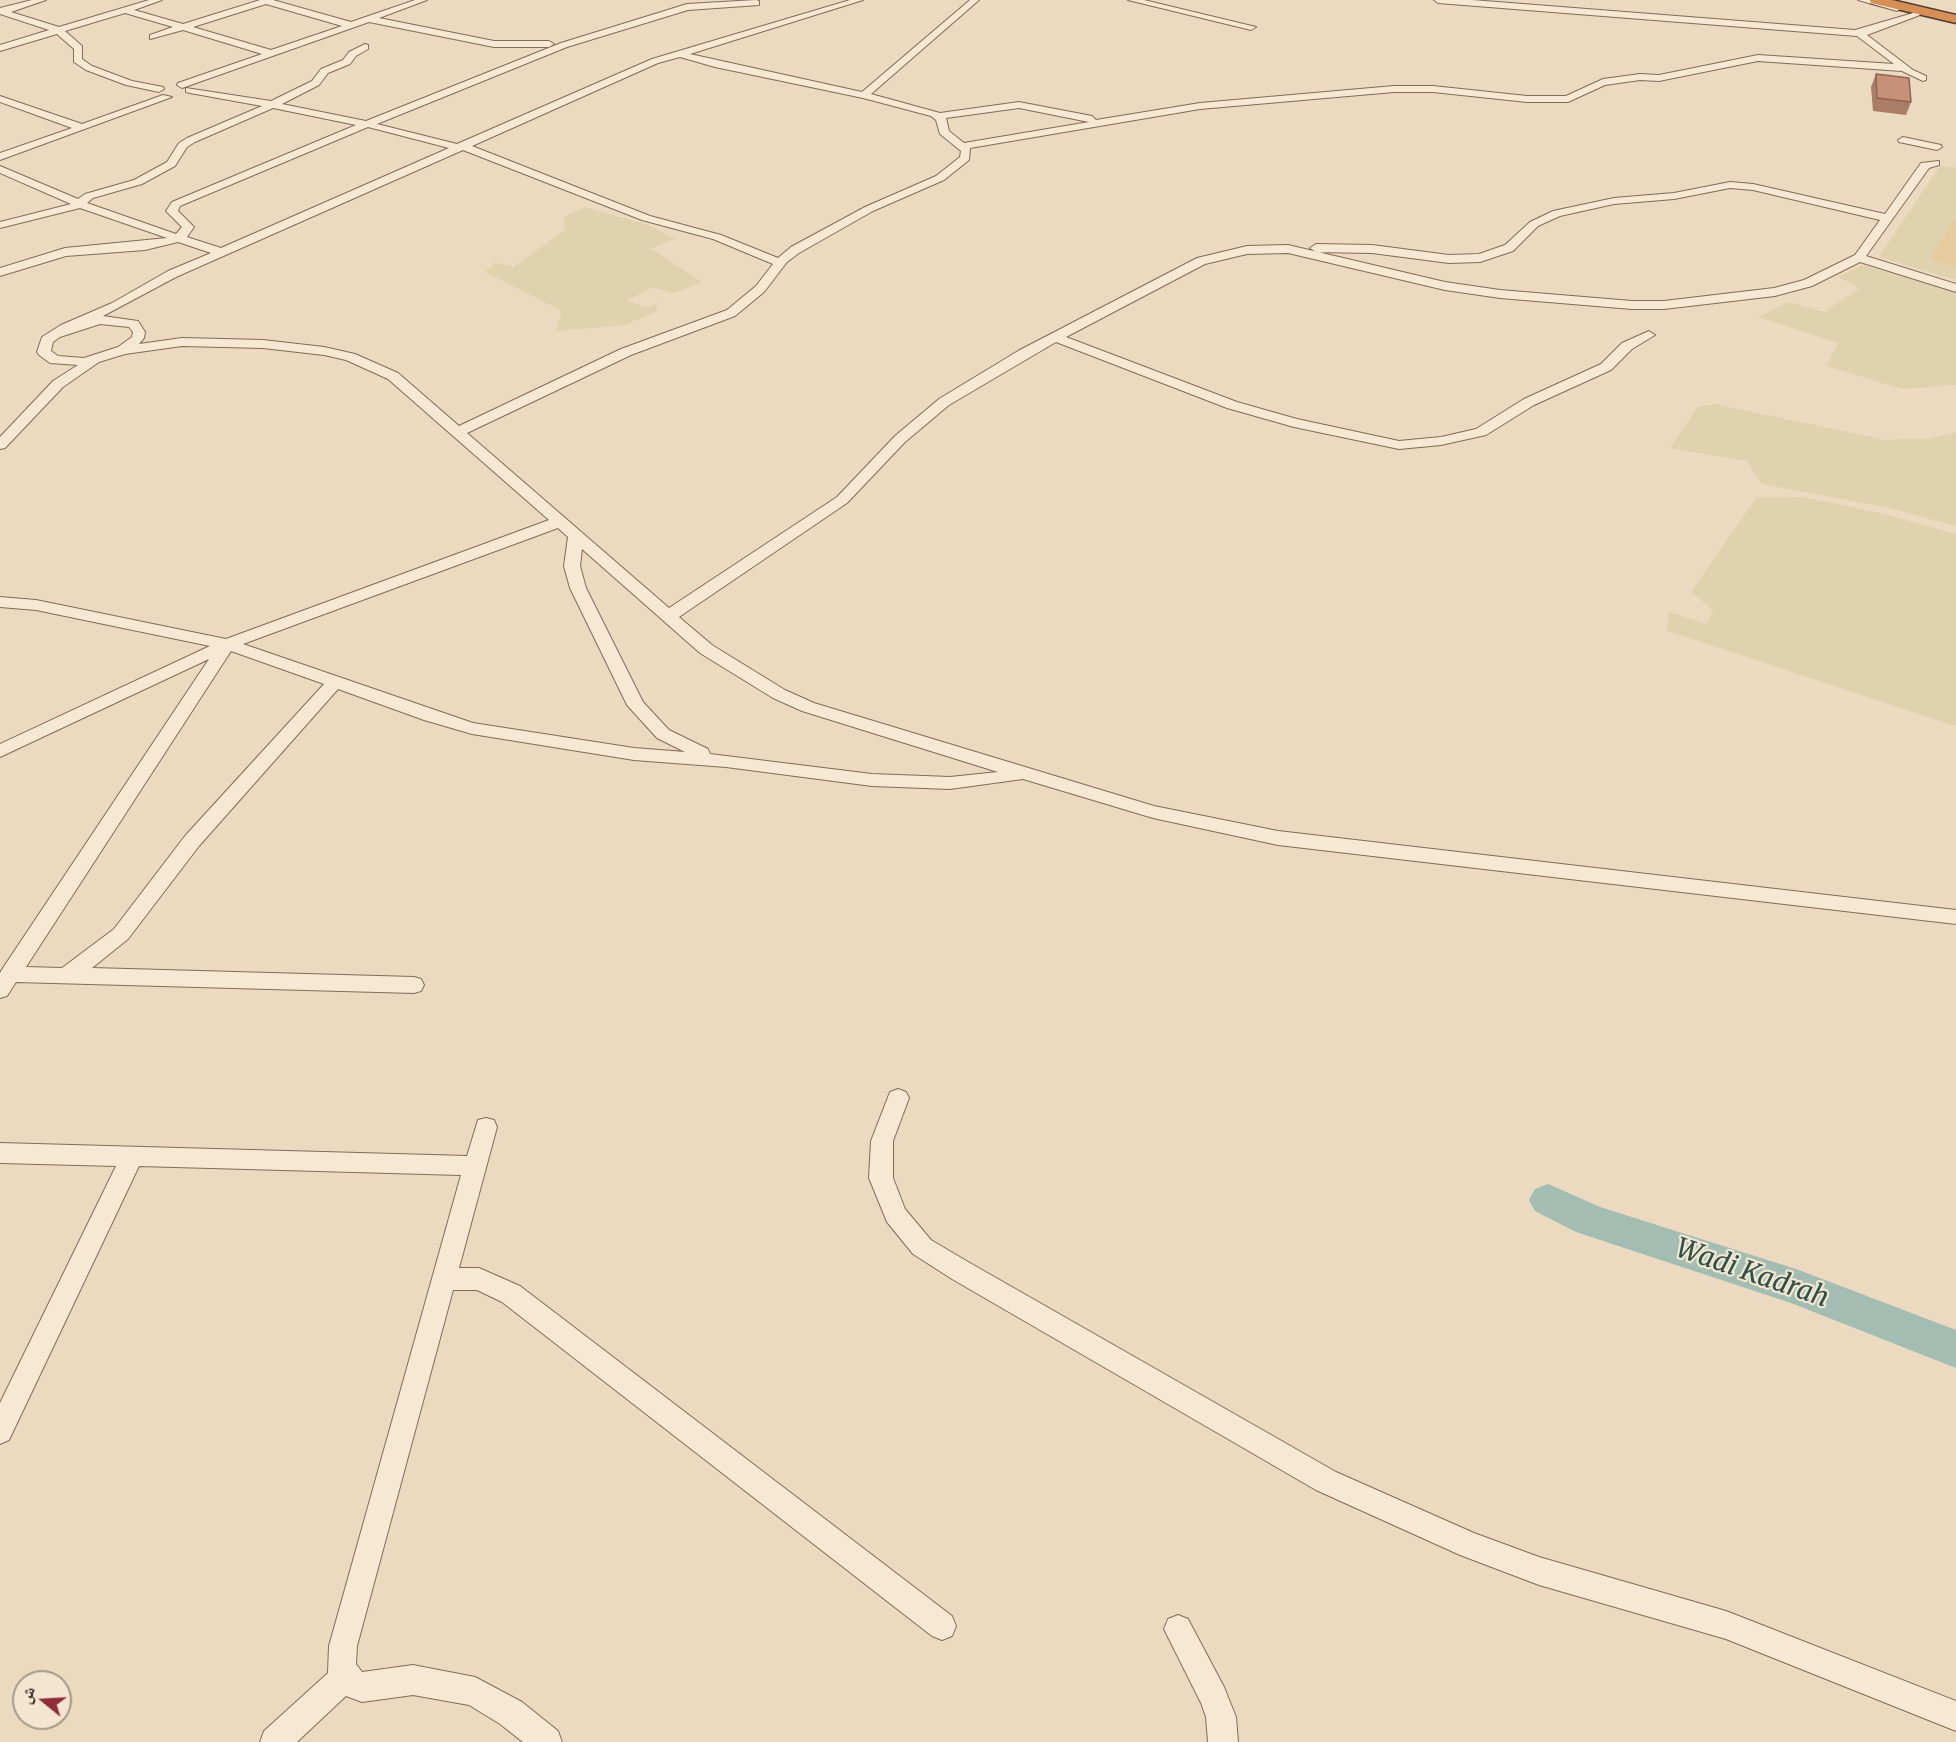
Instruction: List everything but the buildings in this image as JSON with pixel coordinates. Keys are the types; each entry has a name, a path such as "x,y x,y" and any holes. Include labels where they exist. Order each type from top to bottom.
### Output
{"highway":[{"path":"1876,0 1956,20"},
{"path":"1899,10 1956,14"}],"street":[{"path":"0,11 42,0"},
{"path":"0,48 158,0"},
{"path":"0,157 82,128 163,93 186,88 270,53 423,0"},
{"path":"58,384 57,366 44,352 43,346 55,333 104,312 172,274 459,146 678,53 807,18 859,0"},
{"path":"864,94 975,0"},
{"path":"1132,0 1251,27"},
{"path":"1438,0 1864,31 1899,10"},
{"path":"1862,0 1899,10 1956,20"},
{"path":"153,37 267,1 351,25"},
{"path":"0,272 65,252 145,246 179,238 188,227 172,211 176,204 368,124 564,45 687,7 756,3"},
{"path":"124,10 270,53"},
{"path":"0,11 58,30 79,48 77,60 82,65 125,82 163,93"},
{"path":"1590,12 1594,19 1608,22 1776,36"},
{"path":"368,19 498,45 564,45"},
{"path":"963,146 1214,104 1394,89 1433,89 1522,99 1568,99 1577,97 1603,82 1640,77 1659,78 1728,62 1762,58 1903,65 1864,31"},
{"path":"0,225 73,208 96,194 132,184 164,168 191,140 318,82 324,71 347,62 352,54 365,47"},
{"path":"678,53 716,64 864,94 939,116 1023,105 1109,122"},
{"path":"186,88 368,124 459,146 646,218 717,237 780,263"},
{"path":"0,99 82,128"},
{"path":"459,431 626,352 725,316 751,298 780,263 795,250 852,218 951,172 965,158 966,150 944,132 939,116"},
{"path":"1903,140 1936,147"},
{"path":"1293,250 1409,279 1487,293 1645,306 1787,290 1814,281 1859,258 1925,165 1935,163"},
{"path":"0,169 110,216 221,252"},
{"path":"8,184 23,178"},
{"path":"669,616 842,500 890,448 934,408 1002,366 1201,261 1253,250 1353,248 1449,259 1480,258 1509,248 1534,224 1557,213 1614,201 1674,196 1730,185 1753,187 1889,218"},
{"path":"1859,258 1956,288"},
{"path":"123,350 138,338 130,309 138,293"},
{"path":"66,328 100,320 133,325 160,338 182,342 263,344 324,351 350,357 393,376 459,431 706,649 752,680 808,707 1153,812 1278,838 1956,918"},
{"path":"1055,337 1232,405 1294,423 1399,445 1441,441 1481,432 1529,402 1606,368 1627,346 1649,335"},
{"path":"0,445 58,384 80,368 123,350 182,342"},
{"path":"49,357 64,362 97,360"},
{"path":"0,751 227,644 562,521"},
{"path":"576,534 572,555 578,588 641,714 677,743 726,761"},
{"path":"0,602 36,605 227,644 430,716 496,733 622,753 726,761 911,783 950,783 1026,775"},
{"path":"5,982 227,644"},
{"path":"67,975 106,948 121,934 192,841 336,681"},
{"path":"5,982 67,975 414,985"},
{"path":"898,1098 882,1141 881,1179 895,1215 922,1247 961,1271 1326,1482 1470,1545 1529,1567 1726,1625 1956,1716"},
{"path":"486,1127 340,1657 345,1677 362,1687 413,1680 455,1686 475,1692 510,1713 547,1742"},
{"path":"0,1153 476,1166"},
{"path":"0,1431 132,1157"},
{"path":"444,1279 479,1280 511,1294 942,1626"},
{"path":"1178,1629 1214,1697 1221,1717 1223,1742"},
{"path":"274,1742 345,1677"}],"shaded area":[{"path":"1940,166 1956,168 1956,221 1930,259 1956,267 1956,280 1879,257"},
{"path":"584,207 645,224 676,239 651,248 702,282 674,293 652,287 627,301 646,308 658,302 656,312 624,325 556,331 562,311 485,272 495,263 513,267 565,230 564,217"},
{"path":"1862,265 1956,292 1956,385 1902,389 1827,366 1838,343 1758,317 1788,302 1824,312 1860,288 1838,277"},
{"path":"1714,404 1886,440 1933,438 1956,432 1956,526 1886,507 1762,484 1747,461 1670,448 1698,407"},
{"path":"1802,497 1880,513 1956,534 1956,726 1667,631 1669,612 1707,624 1713,610 1691,592 1756,498"}],"sand":[{"path":"1954,220 1956,221 1956,267 1930,259"}],"waterway":[{"name":"Wadi Kadrah","path":"1548,1200 1590,1220 1796,1287 1956,1349"}]}
